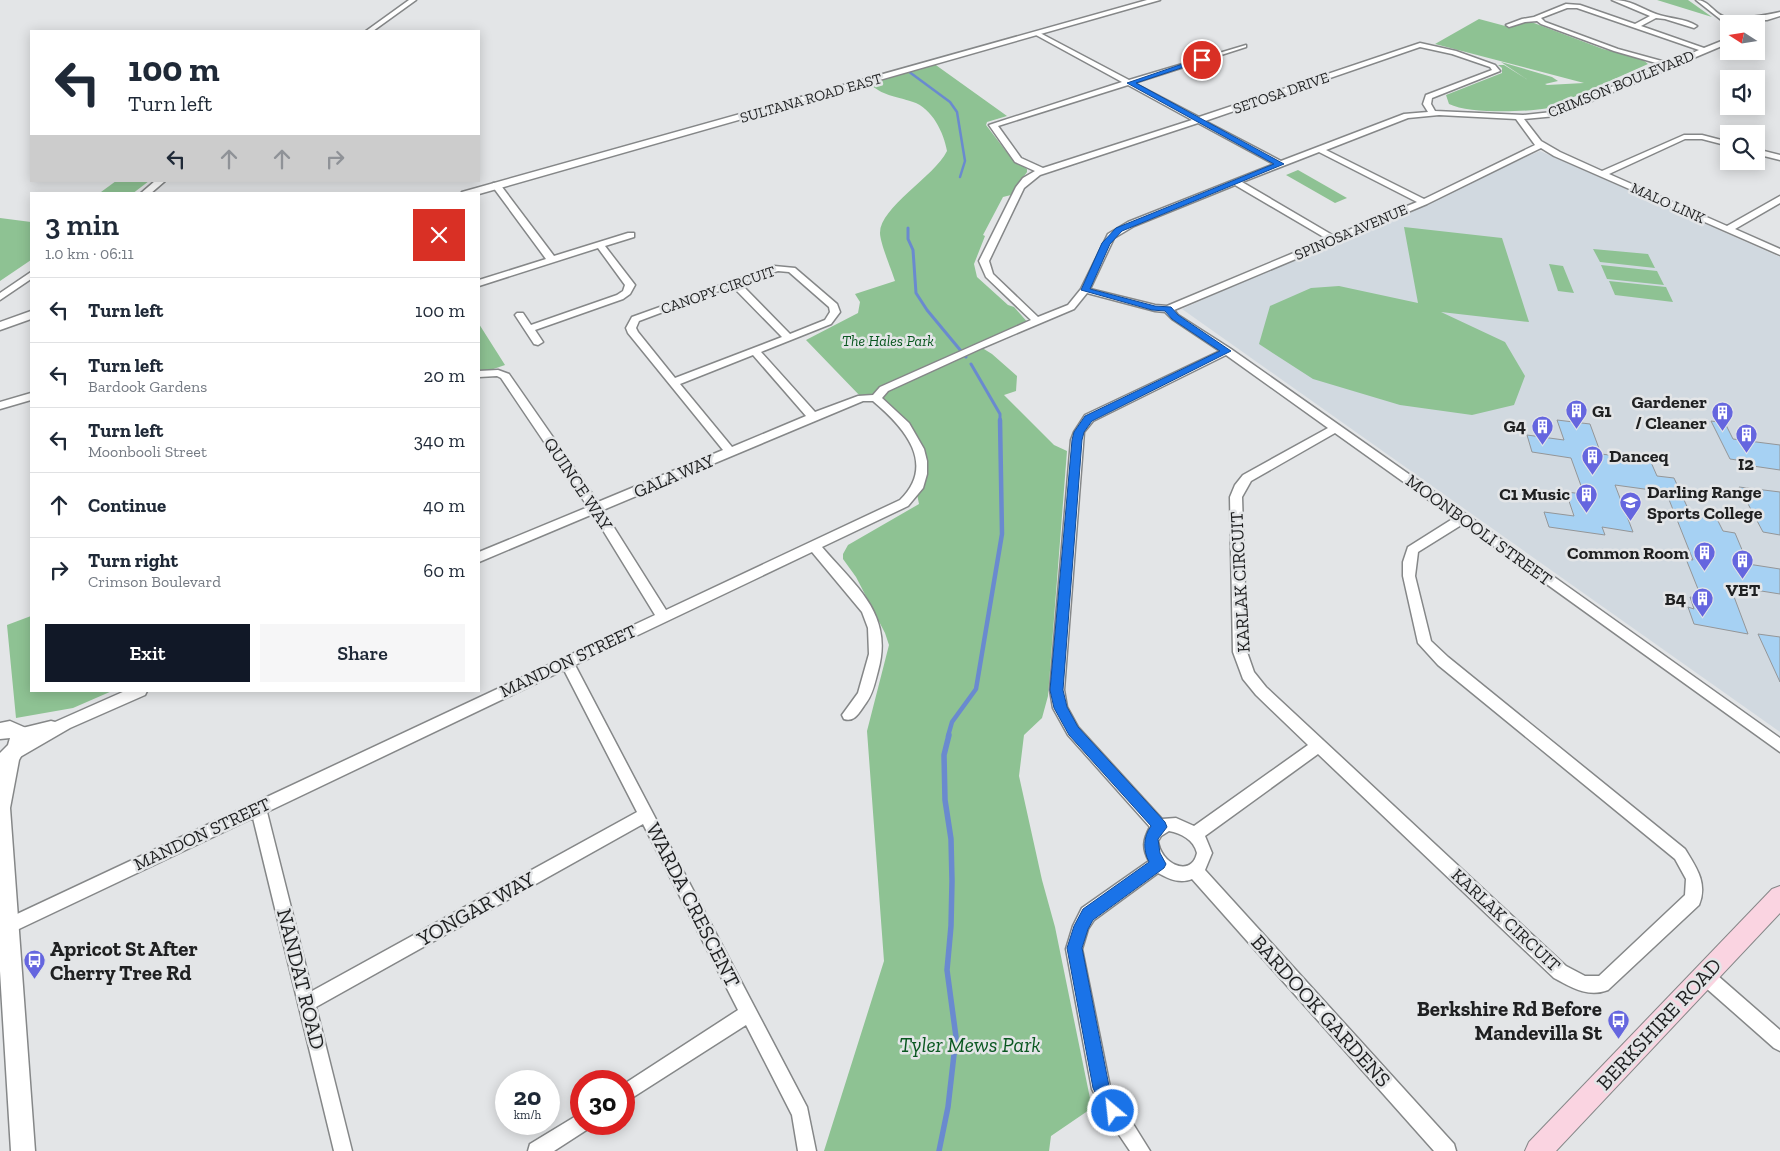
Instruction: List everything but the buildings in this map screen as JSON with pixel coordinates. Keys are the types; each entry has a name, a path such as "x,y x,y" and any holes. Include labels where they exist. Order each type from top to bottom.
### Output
{"main road":[{"name":"BERKSHIRE ROAD","path":"1538,1151 1780,897"}],"street":[{"path":"371,30 413,0"},
{"name":"SULTANA ROAD EAST","path":"473,192 1156,0"},
{"path":"1615,0 1651,12 1655,16"},
{"path":"1699,0 1720,16"},
{"path":"1538,19 1538,15 1579,3 1704,50"},
{"path":"1765,18 1780,14"},
{"path":"1636,26 1655,16 1666,17 1694,26"},
{"path":"1509,25 1524,20 1538,19 1543,23 1616,50 1670,65"},
{"path":"1038,34 1280,164"},
{"name":"CRIMSON BOULEVARD","path":"1085,290 1111,236 1131,224 1280,164 1408,116 1436,113 1520,117 1553,114 1720,44"},
{"name":"SETOSA DRIVE","path":"1038,322 989,275 984,261 1020,187 1026,180 1042,171 1199,121 1420,45 1454,52 1493,66 1496,71 1436,94 1431,101 1436,113"},
{"path":"1042,171 1018,160 993,125 1244,46"},
{"path":"1520,117 1541,146"},
{"path":"1602,174 1684,137 1702,137 1720,142"},
{"name":"MALO LINK","path":"1541,146 1780,252"},
{"name":"SPINOSA AVENUE","path":"1171,313 1424,202 1541,146"},
{"path":"1320,149 1424,202"},
{"path":"1765,154 1780,158"},
{"path":"147,192 160,182"},
{"path":"1236,182 1334,240"},
{"path":"496,185 552,260"},
{"path":"1728,229 1780,199"},
{"path":"480,284 631,235"},
{"path":"529,329 620,297 627,292 630,286 626,278 600,245"},
{"name":"CANOPY CIRCUIT","path":"675,382 828,322 835,312 834,306 788,268 772,268 639,317 632,324 631,328 634,333 730,452"},
{"path":"0,297 30,276"},
{"path":"734,282 788,338"},
{"path":"1038,322 1071,307 1085,290 1171,313"},
{"name":"MOONBOOLI STREET","path":"1171,313 1463,518 1780,746"},
{"path":"520,315 538,342"},
{"path":"0,320 29,316"},
{"path":"0,326 29,316"},
{"name":"GALA WAY","path":"480,557 813,417 872,398 884,389 1038,322"},
{"path":"755,351 813,417"},
{"path":"1160,827 1073,731 1060,708 1057,690 1077,440 1079,432 1089,418 1227,351"},
{"name":"QUINCE WAY","path":"480,374 498,373 505,376 596,509 663,616"},
{"path":"0,406 30,396"},
{"name":"MANDON STREET","path":"4,928 904,503 916,489 920,476 921,459 917,440 896,416 872,398"},
{"name":"KARLAK CIRCUIT","path":"1336,428 1247,478 1241,485 1236,498 1240,652 1252,681 1318,746 1560,972 1584,984 1602,984 1693,899 1694,878 1680,854 1443,661 1425,643 1409,576 1408,562 1412,550 1463,518"},
{"path":"814,545 868,608 875,628 876,654 864,695 849,715"},
{"name":"WARDA CRESCENT","path":"567,662 801,1113 807,1151"},
{"path":"23,1151 4,928 0,808 7,741 65,724 138,692"},
{"path":"1196,834 1318,746"},
{"name":"NANDAT ROAD","path":"258,807 343,1151"},
{"name":"YONGAR WAY","path":"307,1003 646,815"},
{"path":"1174,824 1196,834 1204,850 1201,865 1196,870 1189,873 1173,873 1158,864 1153,856 1151,839 1154,832 1160,827 1174,824"},
{"path":"1141,1151 1113,1111 1101,1088 1074,948 1081,926 1088,914 1158,864"},
{"name":"BARDOOK GARDENS","path":"1196,870 1447,1151"},
{"path":"1704,976 1780,1042"},
{"path":"635,1087 749,1013"},
{"path":"537,1151 570,1129"}],"shaded area":[{"name":"Darling Range Sports College","path":"1540,151 1780,257 1780,732 1182,309"}],"green space":[{"path":"1657,0 1688,0 1712,17"},
{"path":"1479,19 1509,27 1526,20 1603,49 1642,59 1648,64 1549,108 1484,111 1458,107 1449,104 1446,95 1502,73 1502,68 1498,65 1504,65 1528,80 1501,62 1552,77 1558,81 1545,84 1547,85 1584,83 1435,44"},
{"name":"Tyler Mews Park","path":"933,63 1007,116 987,122 986,125 1012,159 1027,169 1027,172 1011,195 1003,197 983,235 985,236 974,264 977,277 1008,305 1014,307 1030,325 979,346 992,354 1017,376 1016,391 1004,395 1054,445 1067,451 1048,696 1042,718 1024,735 1019,776 1042,880 1055,927 1092,1108 1051,1136 1049,1151 824,1151 884,961 867,731 889,645 885,633 856,577 843,559 843,554 848,545 919,504 916,489 917,440 876,398 862,398 806,340 858,313 860,302 855,294 895,281 881,238 882,223 898,202 931,171 947,151 940,129 926,110 913,102 884,93 867,82"},
{"path":"1298,170 1347,198 1335,203 1286,175"},
{"path":"115,182 148,182 135,192 101,192"},
{"path":"0,218 30,222 30,261 0,281"},
{"path":"1404,227 1502,238 1529,322 1441,312 1505,342 1525,376 1514,405 1472,415 1400,405 1313,379 1259,344 1270,306 1311,288 1339,286 1418,303"},
{"path":"1593,249 1648,254 1655,268 1600,262"},
{"path":"1549,264 1563,266 1574,293 1558,291"},
{"path":"1601,265 1657,271 1664,285 1607,279"},
{"path":"1609,281 1666,287 1673,302 1615,295"},
{"path":"480,326 505,365 480,374"},
{"path":"30,616 30,692 110,692 73,708 16,718 7,625"}],"waterway":[{"path":"908,71 950,102 957,112 965,161 960,177"},
{"path":"908,228 908,239 913,250 916,293 927,310 966,357"},
{"path":"971,364 1000,414 1000,420"},
{"path":"948,736 952,722 976,689 1002,534 1000,420"},
{"path":"939,1151 948,1107 956,1037 947,970 951,926 952,881 951,839 945,800 944,755 949,735"}],"place":[{"name":"G1","path":"1576,430"},
{"name":"Gardener / Cleaner","path":"1723,431"},
{"name":"G4","path":"1542,445"},
{"name":"I2","path":"1746,453"},
{"name":"Danceq","path":"1593,475"},
{"name":"C1 Music","path":"1586,513"},
{"name":"Darling Range Sports College","path":"1631,521"},
{"name":"Common Room","path":"1705,572"},
{"name":"VET","path":"1743,579"},
{"name":"B4","path":"1702,618"},
{"name":"Apricot St After Cherry Tree Rd","path":"34,980"},
{"name":"Berkshire Rd Before Mandevilla St","path":"1618,1040"}],"route":[{"path":"1113,1111 1101,1088 1074,948 1081,926 1088,914 1158,864 1150,847 1154,832 1160,827 1073,731 1060,708 1057,690 1077,440 1079,432 1089,418 1227,351 1175,317 1168,309 1155,308 1085,290 1106,243 1119,230 1280,164 1130,83 1202,60"}],"park label":[{"name":"The Hales Park","path":"888,341"}]}
